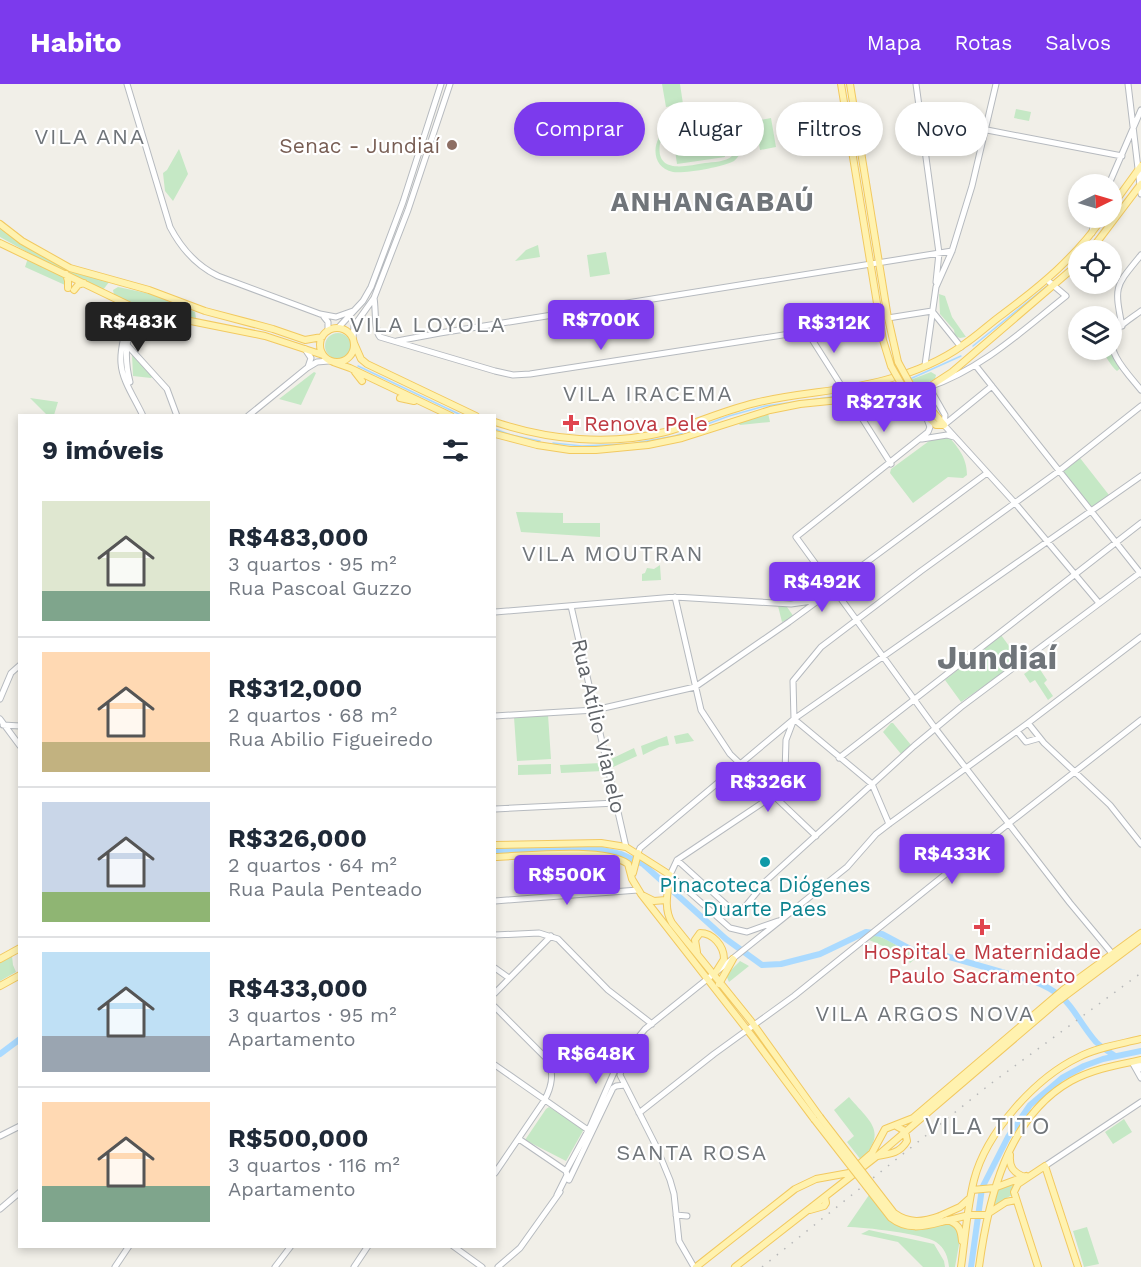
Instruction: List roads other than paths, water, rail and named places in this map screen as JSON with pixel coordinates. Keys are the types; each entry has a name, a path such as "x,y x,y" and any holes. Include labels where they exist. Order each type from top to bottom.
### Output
{"main road":[{"path":"841,84 886,353 903,387 923,413 936,425 944,424"},
{"path":"850,84 888,318 898,362 910,384 944,424"},
{"path":"1122,192 1140,168"},
{"path":"1099,240 1140,185"},
{"path":"0,224 22,242 70,268 149,290 194,308 305,340 322,337"},
{"path":"496,434 537,445 570,450 648,445 682,438 767,410 908,393 929,387 952,372 1052,283 1096,228"},
{"path":"0,243 141,311 265,336 304,348 447,414"},
{"path":"496,422 541,434 590,439 645,435 768,399 861,386 925,365 961,347 1068,271"},
{"path":"66,273 71,289 84,283"},
{"path":"110,297 112,287 123,284"},
{"path":"186,320 196,319 197,312 194,308"},
{"path":"323,356 320,345 322,337 328,330 338,328 346,331 361,359 367,364 472,414"},
{"path":"331,362 342,362 350,357 353,341"},
{"path":"952,372 964,357 961,347"},
{"path":"353,369 362,381"},
{"path":"858,414 851,393 861,386"},
{"path":"400,398 422,402"},
{"path":"537,445 545,442 541,434"},
{"path":"496,844 601,843 626,847 669,876 666,899 669,918 698,956 717,991 815,1115 891,1218 904,1225 918,1227 943,1219 986,1215 1006,1202 1016,1200"},
{"path":"496,857 601,855 625,861 630,867 632,879 639,892 711,977 719,981 754,1025 815,1115"},
{"path":"632,879 637,855"},
{"path":"639,892 654,901 666,899"},
{"path":"698,956 695,940 700,933 707,933 722,946 724,959 711,977"},
{"path":"735,1267 877,1156 1065,992 1141,938"},
{"path":"0,959 18,949"},
{"path":"717,991 719,981 735,957"},
{"path":"0,986 18,976"},
{"path":"695,1267 795,1189 816,1179 849,1173 872,1153 885,1129 913,1118 1057,999"},
{"path":"961,1267 972,1215 974,1178 989,1146 1009,1116 1024,1099 1062,1067 1079,1056 1141,1039"},
{"path":"978,1267 991,1188 1027,1121 1053,1093 1084,1075 1103,1068 1137,1061"},
{"path":"877,1156 900,1150 907,1140 905,1131 896,1126"},
{"path":"1010,1151 1010,1165 1013,1172 1024,1177"},
{"path":"1038,1267 1014,1192 1032,1174 1045,1166 1078,1267"},
{"path":"973,1191 991,1188 1032,1174"},
{"path":"943,1219 966,1203 973,1191"},
{"path":"943,1219 956,1223 960,1227 962,1256"}],"street":[{"path":"127,84 170,227 184,249 201,266 218,276 320,314 336,317 352,311"},
{"path":"338,328 371,287 403,202 441,84"},
{"path":"353,341 354,326 374,298 413,197 450,84"},
{"path":"916,84 939,253 925,365"},
{"path":"988,125 996,84"},
{"path":"1128,84 1140,168 1141,194"},
{"path":"1114,174 1141,110"},
{"path":"988,130 1122,156"},
{"path":"936,287 952,251 979,156"},
{"path":"1092,233 1093,228"},
{"path":"397,341 952,251"},
{"path":"1118,306 1118,286 1141,255"},
{"path":"1052,283 1066,296 976,366 947,381 929,387 945,415 944,424 1015,502 1099,603"},
{"path":"374,298 378,334 505,374 522,375 880,320"},
{"path":"934,300 940,319"},
{"path":"122,303 128,323 121,349 121,364 124,376 142,414"},
{"path":"366,310 373,315 376,321"},
{"path":"888,318 932,311"},
{"path":"932,311 961,347"},
{"path":"1122,326 1141,311"},
{"path":"320,314 327,320 328,330"},
{"path":"134,395 127,368 128,346 136,326 141,321 161,316"},
{"path":"931,321 940,319"},
{"path":"115,330 123,329 132,320 136,326"},
{"path":"807,330 843,390 853,398"},
{"path":"128,346 167,389 176,414"},
{"path":"304,348 311,358 307,368"},
{"path":"1119,360 1141,390"},
{"path":"250,414 307,368 317,362 331,362"},
{"path":"677,860 730,908 739,910 744,908 766,880 961,706 1141,573 976,366"},
{"path":"944,424 992,386"},
{"path":"778,921 747,932 730,928 669,876 677,860 774,795 784,772 788,734 794,719 793,681 820,647 856,618 1059,471 1141,406"},
{"path":"923,413 930,430 920,440 796,537 1008,824 1114,955"},
{"path":"858,414 891,464"},
{"path":"920,440 947,435 956,437"},
{"path":"496,716 595,710 695,687 796,617 987,473"},
{"path":"637,855 640,848 794,719 1141,476"},
{"path":"839,758 1141,523"},
{"path":"496,612 675,597 789,603 812,601 834,587"},
{"path":"675,597 699,703 706,719 730,754 816,836"},
{"path":"789,603 800,609 806,609"},
{"name":"Rua Atílio Vianelo","path":"571,606 626,847"},
{"path":"557,1195 567,1176 566,1171 588,1130 619,1062 645,1029 847,867 876,834 1141,637"},
{"path":"0,705 11,673 18,667"},
{"path":"0,719 2,725 18,744"},
{"path":"794,719 872,784 889,824"},
{"path":"641,1112 794,996 1141,720"},
{"path":"1028,723 1040,738 1110,806 1141,844"},
{"path":"2,725 18,727"},
{"path":"780,731 788,734"},
{"path":"1017,731 1026,742 1040,738"},
{"path":"496,809 616,803"},
{"path":"760,889 770,882"},
{"path":"496,901 639,892"},
{"path":"496,935 539,933 558,939 614,995 652,1024"},
{"path":"496,992 551,936"},
{"path":"496,969 509,978"},
{"path":"496,1008 549,1062 551,1083 544,1101 496,1172"},
{"path":"641,1015 645,1029"},
{"path":"624,1058 620,1075 641,1112 670,1180 680,1246 695,1267"},
{"path":"1137,1061 1141,1069"},
{"path":"1137,1061 1141,1078"},
{"path":"496,1066 588,1130 589,1135 584,1150"},
{"path":"498,1267 520,1248 567,1184 613,1088 625,1085"},
{"path":"1045,1166 1141,1102"},
{"path":"0,1136 18,1127"},
{"path":"519,1139 566,1171"},
{"path":"0,1209 18,1194"},
{"path":"676,1215 687,1216"},
{"path":"115,1267 128,1248"},
{"path":"275,1267 289,1248"},
{"path":"354,1267 367,1248"},
{"path":"456,1248 482,1267"}],"waterway":[{"path":"973,346 1047,286"},
{"path":"910,379 961,356"},
{"path":"358,366 459,414"},
{"path":"863,392 897,383"},
{"path":"635,443 675,436 729,416 765,406 840,396"},
{"path":"496,429 540,441"},
{"path":"553,443 582,446 627,444"},
{"path":"496,851 598,849 621,854 643,864 726,939 762,965 781,964 820,954 866,932 882,934 914,951 925,950 1033,981 1064,1000 1096,1042 1115,1056"},
{"path":"0,1054 18,1040"},
{"path":"971,1267 982,1188 1008,1137 1030,1105 1062,1078 1084,1066 1103,1059 1141,1051"}],"railway":[{"path":"762,1267 989,1085 1141,973"}],"place":[{"name":"Senac - Jundiaí","path":"452,145"},
{"name":"Renova Pele","path":"571,423"},
{"name":"Pinacoteca Diógenes Duarte Paes","path":"765,862"},
{"name":"Hospital e Maternidade Paulo Sacramento","path":"982,927"}],"district":[{"name":"VILA ANA","path":"90,136"},
{"name":"ANHANGABAÚ","path":"713,202"},
{"name":"VILA LOYOLA","path":"428,324"},
{"name":"VILA IRACEMA","path":"648,393"},
{"name":"VILA MOUTRAN","path":"613,553"},
{"name":"Jundiaí","path":"997,657"},
{"name":"VILA ARGOS NOVA","path":"925,1013"},
{"name":"VILA TITO","path":"988,1126"},
{"name":"SANTA ROSA","path":"692,1152"}]}
